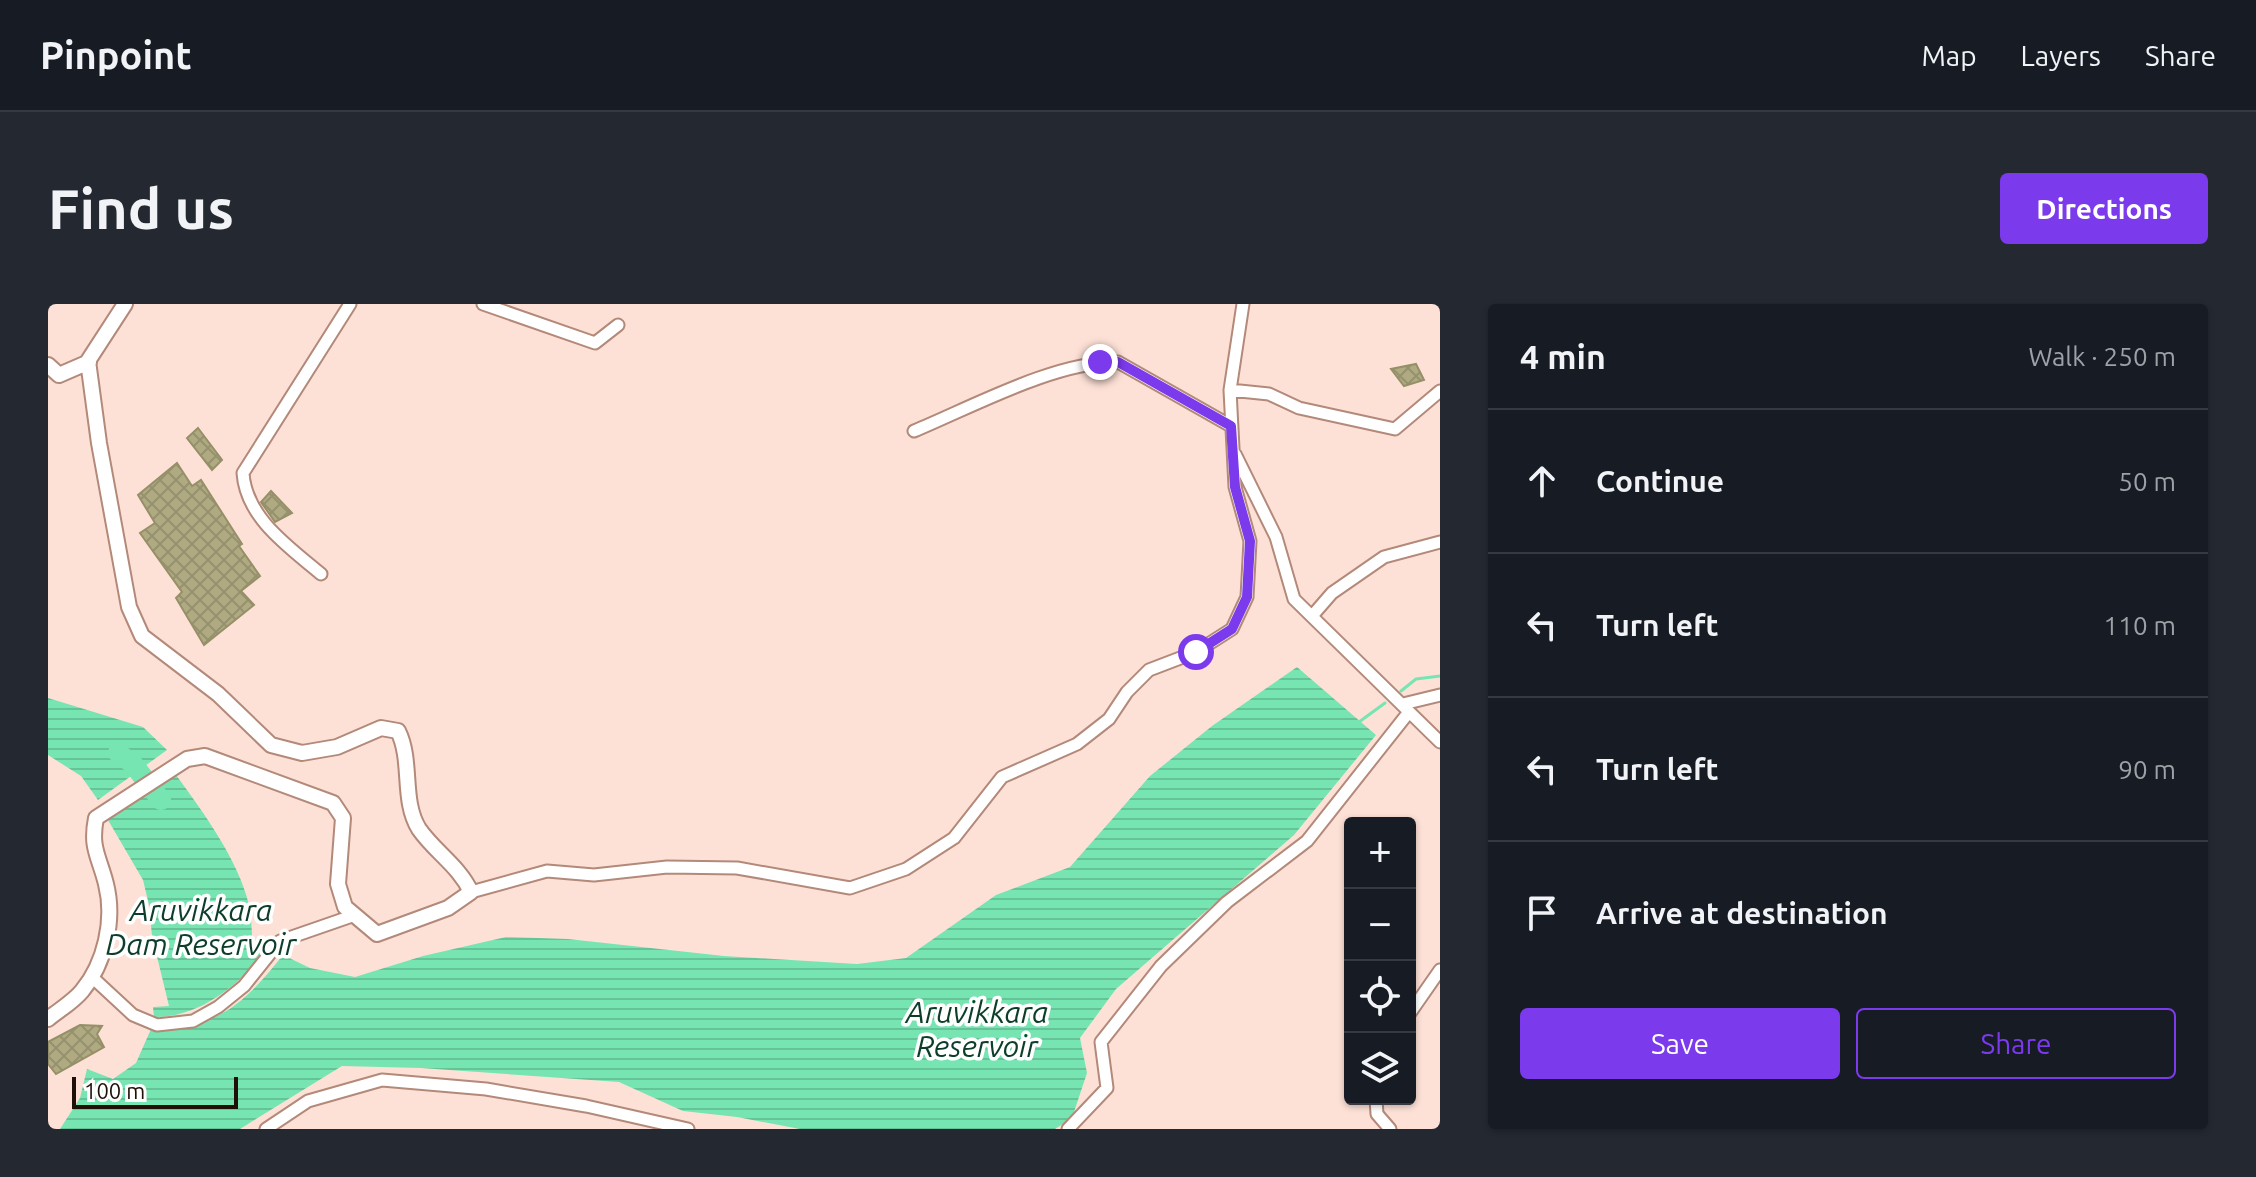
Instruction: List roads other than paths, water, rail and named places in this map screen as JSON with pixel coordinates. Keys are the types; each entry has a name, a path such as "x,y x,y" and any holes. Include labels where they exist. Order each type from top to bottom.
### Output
{"street":[{"path":"48,365 59,375 89,362 125,304"},
{"path":"321,574 268,529 244,488 243,473 350,304"},
{"path":"483,304 595,343 618,325"},
{"path":"48,1019 81,993 92,977 98,968 109,930 107,887 92,839 96,818 187,759 205,756 333,803 343,818 338,884 345,907 377,934 448,908 471,892 547,871 594,875 667,867 737,868 850,888 906,869 954,838 1002,777 1077,744 1109,719 1127,692 1149,670 1196,652 1232,629 1247,597 1250,541 1235,487 1231,426 1230,390 1243,304"},
{"path":"89,362 99,443 129,607 142,636 218,694 271,745 302,753 337,747 381,728 398,731 406,746 409,796 418,827 464,876 471,892"},
{"path":"914,431 1053,372 1100,362 1118,362 1231,426"},
{"path":"1230,390 1269,394 1299,408 1395,429 1440,391"},
{"path":"1232,446 1276,537 1294,599 1440,742"},
{"path":"1312,616 1332,593 1384,557 1440,542"},
{"path":"1068,1129 1107,1088 1101,1042 1161,966 1227,902 1307,841 1406,708 1440,695"},
{"path":"92,977 133,1015 157,1025 193,1021 218,1007 244,986 280,941 355,915"},
{"path":"1416,1004 1440,970"},
{"path":"266,1129 308,1101 382,1080 486,1089 586,1106 688,1129"},
{"path":"1376,1105 1377,1114 1390,1129"}],"water":[{"name":"Aruvikkara Reservoir","path":"1297,667 1376,735 1294,835 1116,989 1080,1038 1087,1073 1072,1118 1055,1129 800,1129 683,1111 619,1082 421,1068 342,1066 240,1129 60,1129 80,1098 87,1069 113,1079 136,1063 151,1029 174,1028 211,1019 241,1000 283,955 310,968 355,977 423,956 506,937 568,939 724,956 857,964 906,958 996,895 1070,867 1150,776 1212,726"},
{"path":"48,698 143,727 167,750 98,800 81,776 48,755"},
{"name":"Aruvikkara Dam Reservoir","path":"176,775 237,870 251,914 253,942 270,946 234,985 220,995 188,1011 154,1017 153,1007 169,1006 152,936 149,905 143,880 108,820"}],"waterway":[{"path":"1401,691 1416,679 1440,676"},
{"path":"1359,722 1385,703"},
{"path":"118,753 133,764 161,800"}]}
